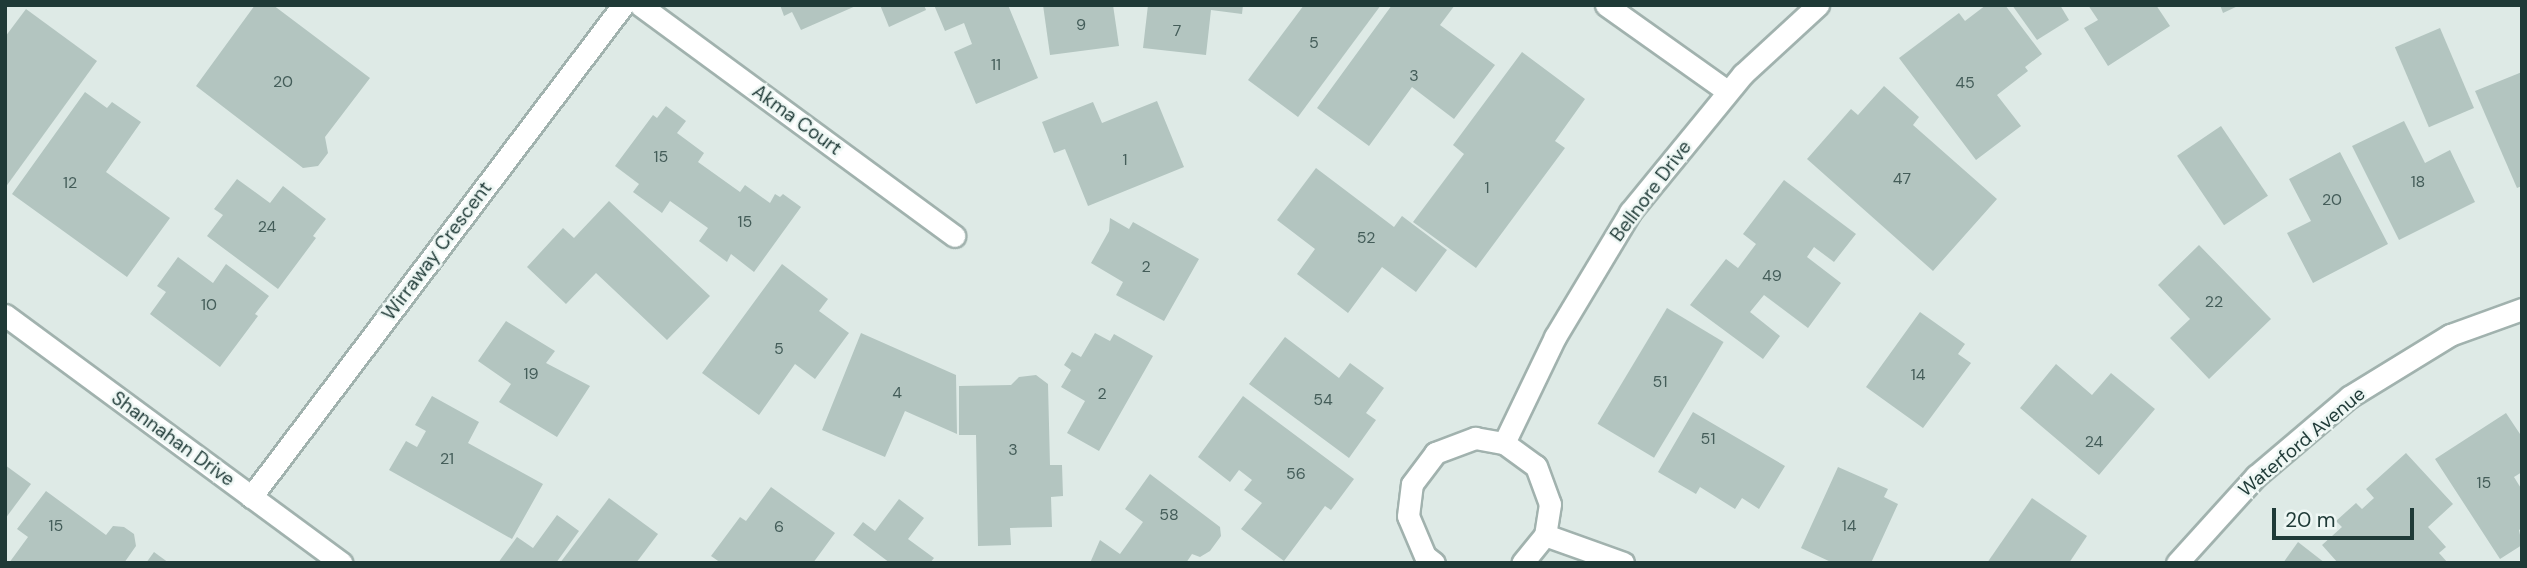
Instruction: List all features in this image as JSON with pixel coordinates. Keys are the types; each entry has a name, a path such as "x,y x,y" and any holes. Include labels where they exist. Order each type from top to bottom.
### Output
{"street":[{"name":"Wirraway Crescent","path":"251,496 623,5"},
{"name":"Akma Court","path":"640,5 954,236"},
{"path":"1606,5 1727,91"},
{"name":"Bellnore Drive","path":"1504,443 1555,337 1630,212 1727,91 1818,5"},
{"name":"Waterford Avenue","path":"2177,563 2256,476 2349,397 2450,335 2522,309"},
{"name":"Shannahan Drive","path":"5,315 341,563"},
{"path":"1434,563 1425,556 1408,516 1412,484 1435,453 1475,438 1504,443 1535,466 1550,504 1545,535 1522,563"},
{"path":"1545,535 1623,563"}],"building":[{"path":"255,5 273,5 370,78 325,137 328,153 318,166 303,168 196,86"},
{"path":"780,5 858,5 801,30 792,12 784,16"},
{"path":"880,5 924,5 926,10 889,27"},
{"path":"934,5 1008,5 1038,78 976,104 954,52 972,44 964,23 945,31"},
{"path":"1043,5 1113,5 1119,46 1050,55"},
{"path":"1148,5 1243,5 1242,14 1211,10 1206,55 1143,48"},
{"path":"1304,5 1381,5 1298,117 1248,80"},
{"path":"1392,5 1455,5 1440,25 1495,65 1454,119 1412,87 1369,146 1317,108"},
{"path":"1986,5 2005,5 2042,54 2025,67 2028,71 1997,95 2021,126 1976,160 1899,58 1959,13 1965,21"},
{"path":"2012,5 2060,5 2069,20 2037,40"},
{"path":"2088,5 2156,5 2170,26 2108,66 2084,28 2098,20"},
{"path":"2220,5 2240,5 2223,13"},
{"path":"26,9 97,61 5,188 5,37"},
{"path":"2440,28 2474,108 2429,127 2395,47"},
{"path":"1522,52 1585,99 1555,141 1565,148 1476,268 1413,222 1464,154 1453,145"},
{"path":"2522,72 2522,186 2517,188 2475,91"},
{"path":"1884,86 1919,117 1913,125 1997,199 1933,271 1807,159 1851,109 1858,115"},
{"path":"85,92 107,108 112,102 141,122 106,172 170,218 127,277 12,194"},
{"path":"1157,101 1184,167 1088,206 1065,149 1054,153 1042,122 1093,102 1102,123"},
{"path":"666,106 686,121 677,133 704,153 698,162 740,192 745,185 770,203 775,194 780,197 783,194 801,207 754,272 731,254 727,262 699,241 708,228 670,201 662,213 633,192 639,184 615,166 653,115 657,118"},
{"path":"2404,121 2425,163 2450,150 2475,202 2399,240 2352,146"},
{"path":"2221,126 2268,196 2224,225 2177,156"},
{"path":"2340,152 2388,244 2313,283 2287,233 2311,221 2289,179"},
{"path":"1316,168 1394,227 1402,216 1447,250 1416,292 1382,267 1348,313 1297,274 1315,249 1277,220"},
{"path":"237,179 270,203 283,186 326,219 313,236 316,238 278,289 207,236 223,215 214,209"},
{"path":"1784,180 1856,234 1834,262 1814,247 1807,257 1841,283 1808,328 1764,295 1750,312 1780,336 1763,359 1690,305 1726,259 1738,268 1756,244 1743,234"},
{"path":"609,201 710,296 667,340 596,273 566,304 527,267 563,228 574,238"},
{"path":"1110,218 1129,229 1133,222 1199,259 1164,321 1116,295 1123,282 1091,263 1109,231"},
{"path":"2199,245 2271,319 2209,379 2170,338 2190,319 2158,285"},
{"path":"178,257 213,283 226,264 269,296 255,314 258,316 220,367 150,314 166,292 157,286"},
{"path":"782,264 828,299 819,311 849,333 815,379 795,364 759,415 702,373"},
{"path":"1667,308 1724,342 1654,458 1597,424"},
{"path":"1920,312 1965,344 1958,354 1971,363 1923,428 1866,387"},
{"path":"506,321 555,351 546,363 590,386 557,437 499,402 511,384 478,361"},
{"path":"861,333 956,375 957,434 905,411 885,457 822,430"},
{"path":"1095,333 1110,341 1114,334 1153,356 1099,451 1067,433 1085,401 1061,387 1071,370 1064,365 1072,352 1081,357"},
{"path":"1285,337 1339,378 1350,363 1384,388 1366,413 1376,420 1349,458 1249,384"},
{"path":"2056,364 2092,395 2111,373 2155,409 2099,475 2020,408"},
{"path":"1036,375 1048,384 1050,465 1062,465 1063,496 1051,497 1052,527 1010,528 1011,545 978,546 976,435 959,435 959,386 1011,385 1019,377"},
{"path":"432,396 479,422 468,443 543,484 512,539 389,470 406,441 417,447 426,431 415,425"},
{"path":"1243,396 1354,479 1331,510 1325,506 1284,561 1241,529 1262,503 1244,490 1252,480 1239,470 1230,482 1198,457"},
{"path":"1693,412 1785,466 1759,509 1742,498 1735,509 1700,487 1696,494 1658,472"},
{"path":"2506,413 2522,437 2522,472 2514,477 2522,490 2522,528 2519,530 2522,545 2500,559 2435,459"},
{"path":"2406,453 2453,504 2428,527 2446,547 2439,553 2448,563 2338,563 2322,545 2342,527 2336,521 2356,503 2362,509 2374,498 2366,489"},
{"path":"5,465 31,484 5,519"},
{"path":"1838,467 1888,489 1884,497 1898,504 1871,563 1833,563 1801,548"},
{"path":"1150,474 1220,527 1221,536 1210,551 1200,557 1192,554 1186,563 1090,563 1100,540 1120,554 1143,522 1125,509"},
{"path":"771,487 835,533 813,563 721,563 711,556 740,517 746,521"},
{"path":"46,491 106,535 113,526 124,527 134,534 136,546 124,563 9,563 28,537 17,529"},
{"path":"609,498 658,534 636,563 560,563"},
{"path":"2032,498 2087,536 2069,563 1987,563"},
{"path":"899,499 924,518 908,539 934,558 930,563 890,563 853,535 863,522 875,531"},
{"path":"557,515 579,531 556,563 498,563 517,537 533,548"},
{"path":"2298,542 2325,563 2283,563"},
{"path":"154,552 169,563 146,563"}]}
